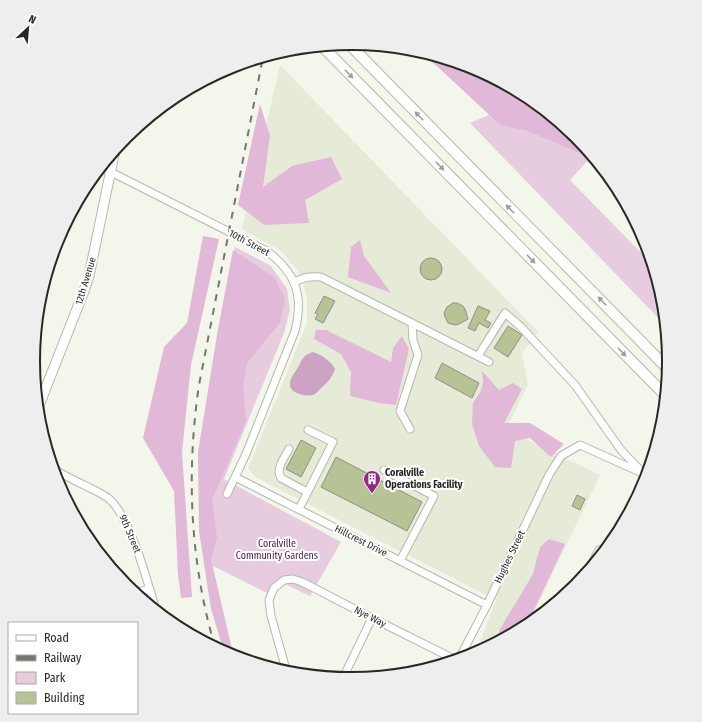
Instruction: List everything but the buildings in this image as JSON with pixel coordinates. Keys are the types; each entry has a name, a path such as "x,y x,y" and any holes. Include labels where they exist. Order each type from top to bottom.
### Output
{"highway":[{"path":"355,50 662,363"},
{"path":"327,51 660,390"}],"main road":[{"name":"12th Avenue","path":"42,397 89,276 112,162"}],"street":[{"name":"10th Street","path":"106,170 267,251 285,268 294,282 299,297 298,318 295,331 248,448 227,494"},
{"path":"294,282 311,276 321,277 489,362"},
{"path":"478,356 505,313 520,326 575,385 621,450 641,471"},
{"path":"410,429 400,411 418,355 413,340 412,323"},
{"path":"299,509 333,442 308,430"},
{"name":"Hughes Street","path":"463,650 487,605 549,475 561,456 580,445 641,473"},
{"path":"289,449 278,474 281,478 307,492"},
{"path":"384,470 434,496 400,561"},
{"name":"9th Street","path":"62,473 101,493 109,498 114,504 130,533 141,561 153,601"},
{"name":"Hillcrest Drive","path":"235,477 487,605"},
{"name":"Nye Way","path":"285,665 271,616 269,600 274,588 284,580 293,579 302,582 448,656"},
{"path":"142,591 150,589"},
{"path":"346,672 372,618"}],"shaded area":[{"path":"431,61 489,82 524,102 556,127 583,154 528,131 500,125"},
{"path":"280,65 538,332 522,353 528,385 506,429 600,475 534,612 524,620 489,640 482,643 480,642 496,600 255,477 248,468 307,323 307,297 299,272 281,251 242,229"},
{"path":"260,104 270,136 263,187 292,166 331,157 342,179 305,200 309,223 264,225 238,205"},
{"path":"203,236 219,239 191,365 182,452 192,597 181,598 178,574 174,491 143,438 164,347 187,323"},
{"path":"360,240 364,256 391,293 348,277 351,247"},
{"path":"233,250 275,278 285,299 280,323 247,363 243,387 246,421 212,500 217,538 211,559 232,648 221,644 211,609 199,531 198,452 218,329"},
{"path":"316,330 326,330 391,362 393,348 402,336 409,349 396,405 379,403 350,396 351,372 341,354 314,339"},
{"path":"313,352 326,359 335,369 329,380 315,394 298,394 290,387 292,376 306,355"},
{"path":"482,371 499,390 513,383 522,389 504,423 530,423 564,444 551,457 530,438 515,441 511,468 495,467 479,446 472,424 473,403 481,391 483,382"},
{"path":"549,539 565,544 532,614 498,635 533,574 540,547"}],"green space":[{"path":"522,101 556,127 571,141 588,160 570,180 643,254 656,300 659,319 470,123"},
{"name":"Coralville Community Gardens","path":"235,247 271,266 287,289 290,310 284,333 224,479 341,542 310,596 285,584 269,594 209,564 204,430"}],"railway":[{"path":"213,640 200,583 196,550 193,517 192,451 199,385 262,64"}],"place":[{"name":"Coralville Operations Facility","path":"372,494"}]}
